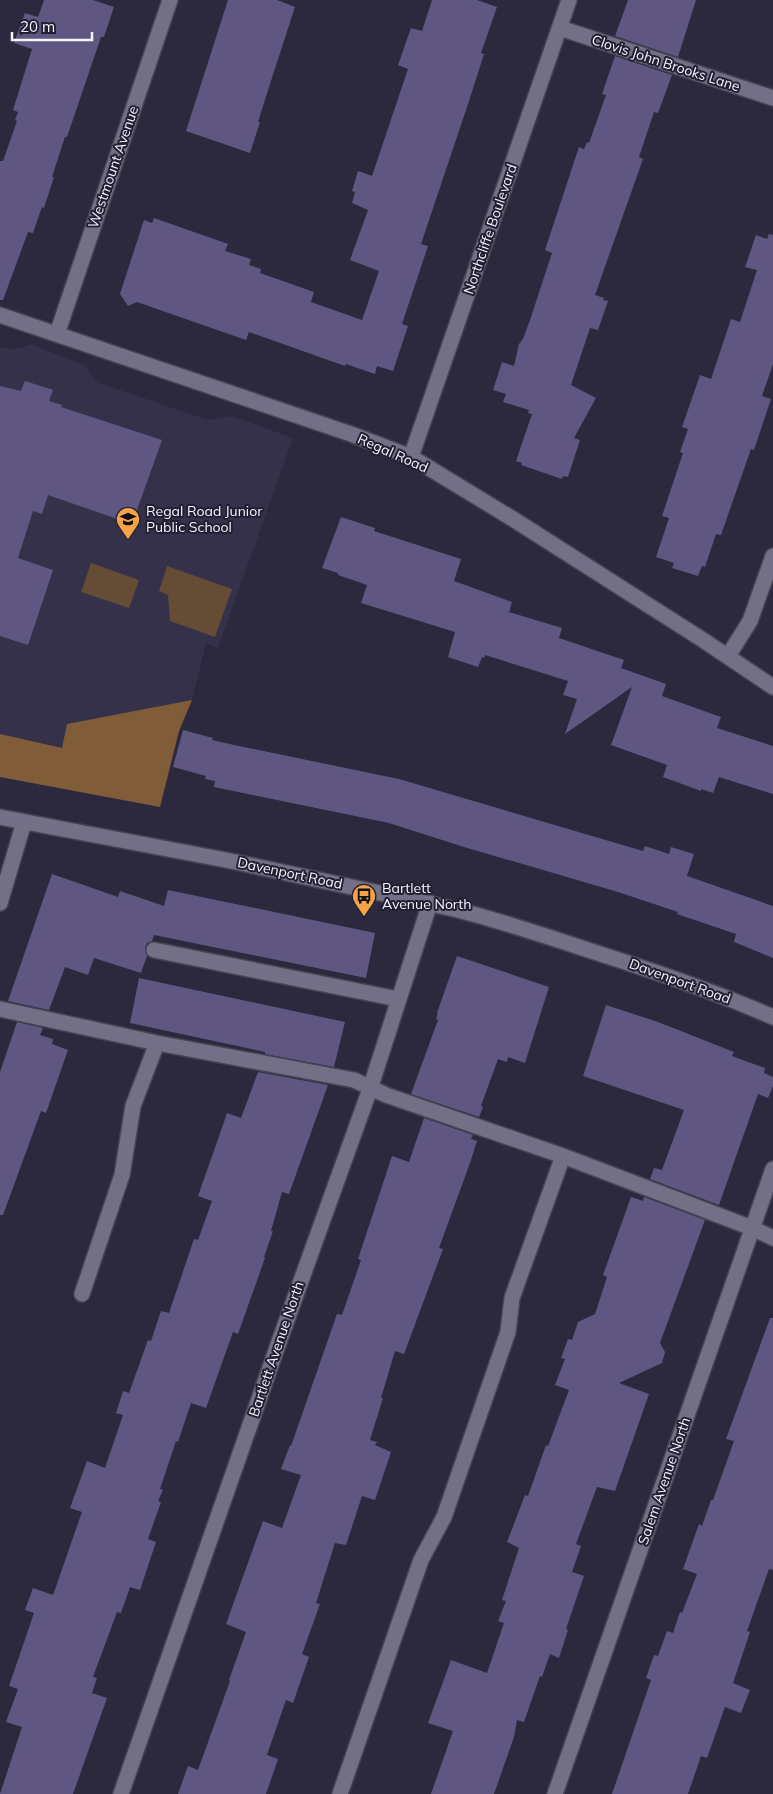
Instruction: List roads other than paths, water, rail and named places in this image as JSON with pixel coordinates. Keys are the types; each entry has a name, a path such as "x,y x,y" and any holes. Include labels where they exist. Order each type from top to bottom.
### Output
{"street":[{"name":"Westmount Avenue","path":"57,334 170,0"},
{"name":"Northcliffe Boulevard","path":"411,458 569,0"},
{"name":"Clovis John Brooks Lane","path":"560,28 773,98"},
{"name":"Regal Road","path":"0,315 351,434 411,458 513,519 728,656 773,687"},
{"path":"728,656 750,621 773,556"},
{"name":"Davenport Road","path":"0,817 231,860 430,903 489,918 639,966 736,1001 773,1017"},
{"path":"0,902 24,822"},
{"name":"Bartlett Avenue North","path":"121,1794 278,1342 370,1089 430,903"},
{"path":"154,950 398,999"},
{"path":"0,1009 157,1043 354,1080 370,1089 563,1156 752,1228 773,1238"},
{"path":"82,1294 122,1175 134,1106 157,1043"},
{"path":"340,1794 421,1560 444,1517 508,1332 512,1298 563,1156"},
{"name":"Salem Avenue North","path":"555,1794 773,1169"}],"place":[{"name":"Regal Road Junior Public School","path":"128,540"},
{"name":"Bartlett Avenue North","path":"364,917"}]}
